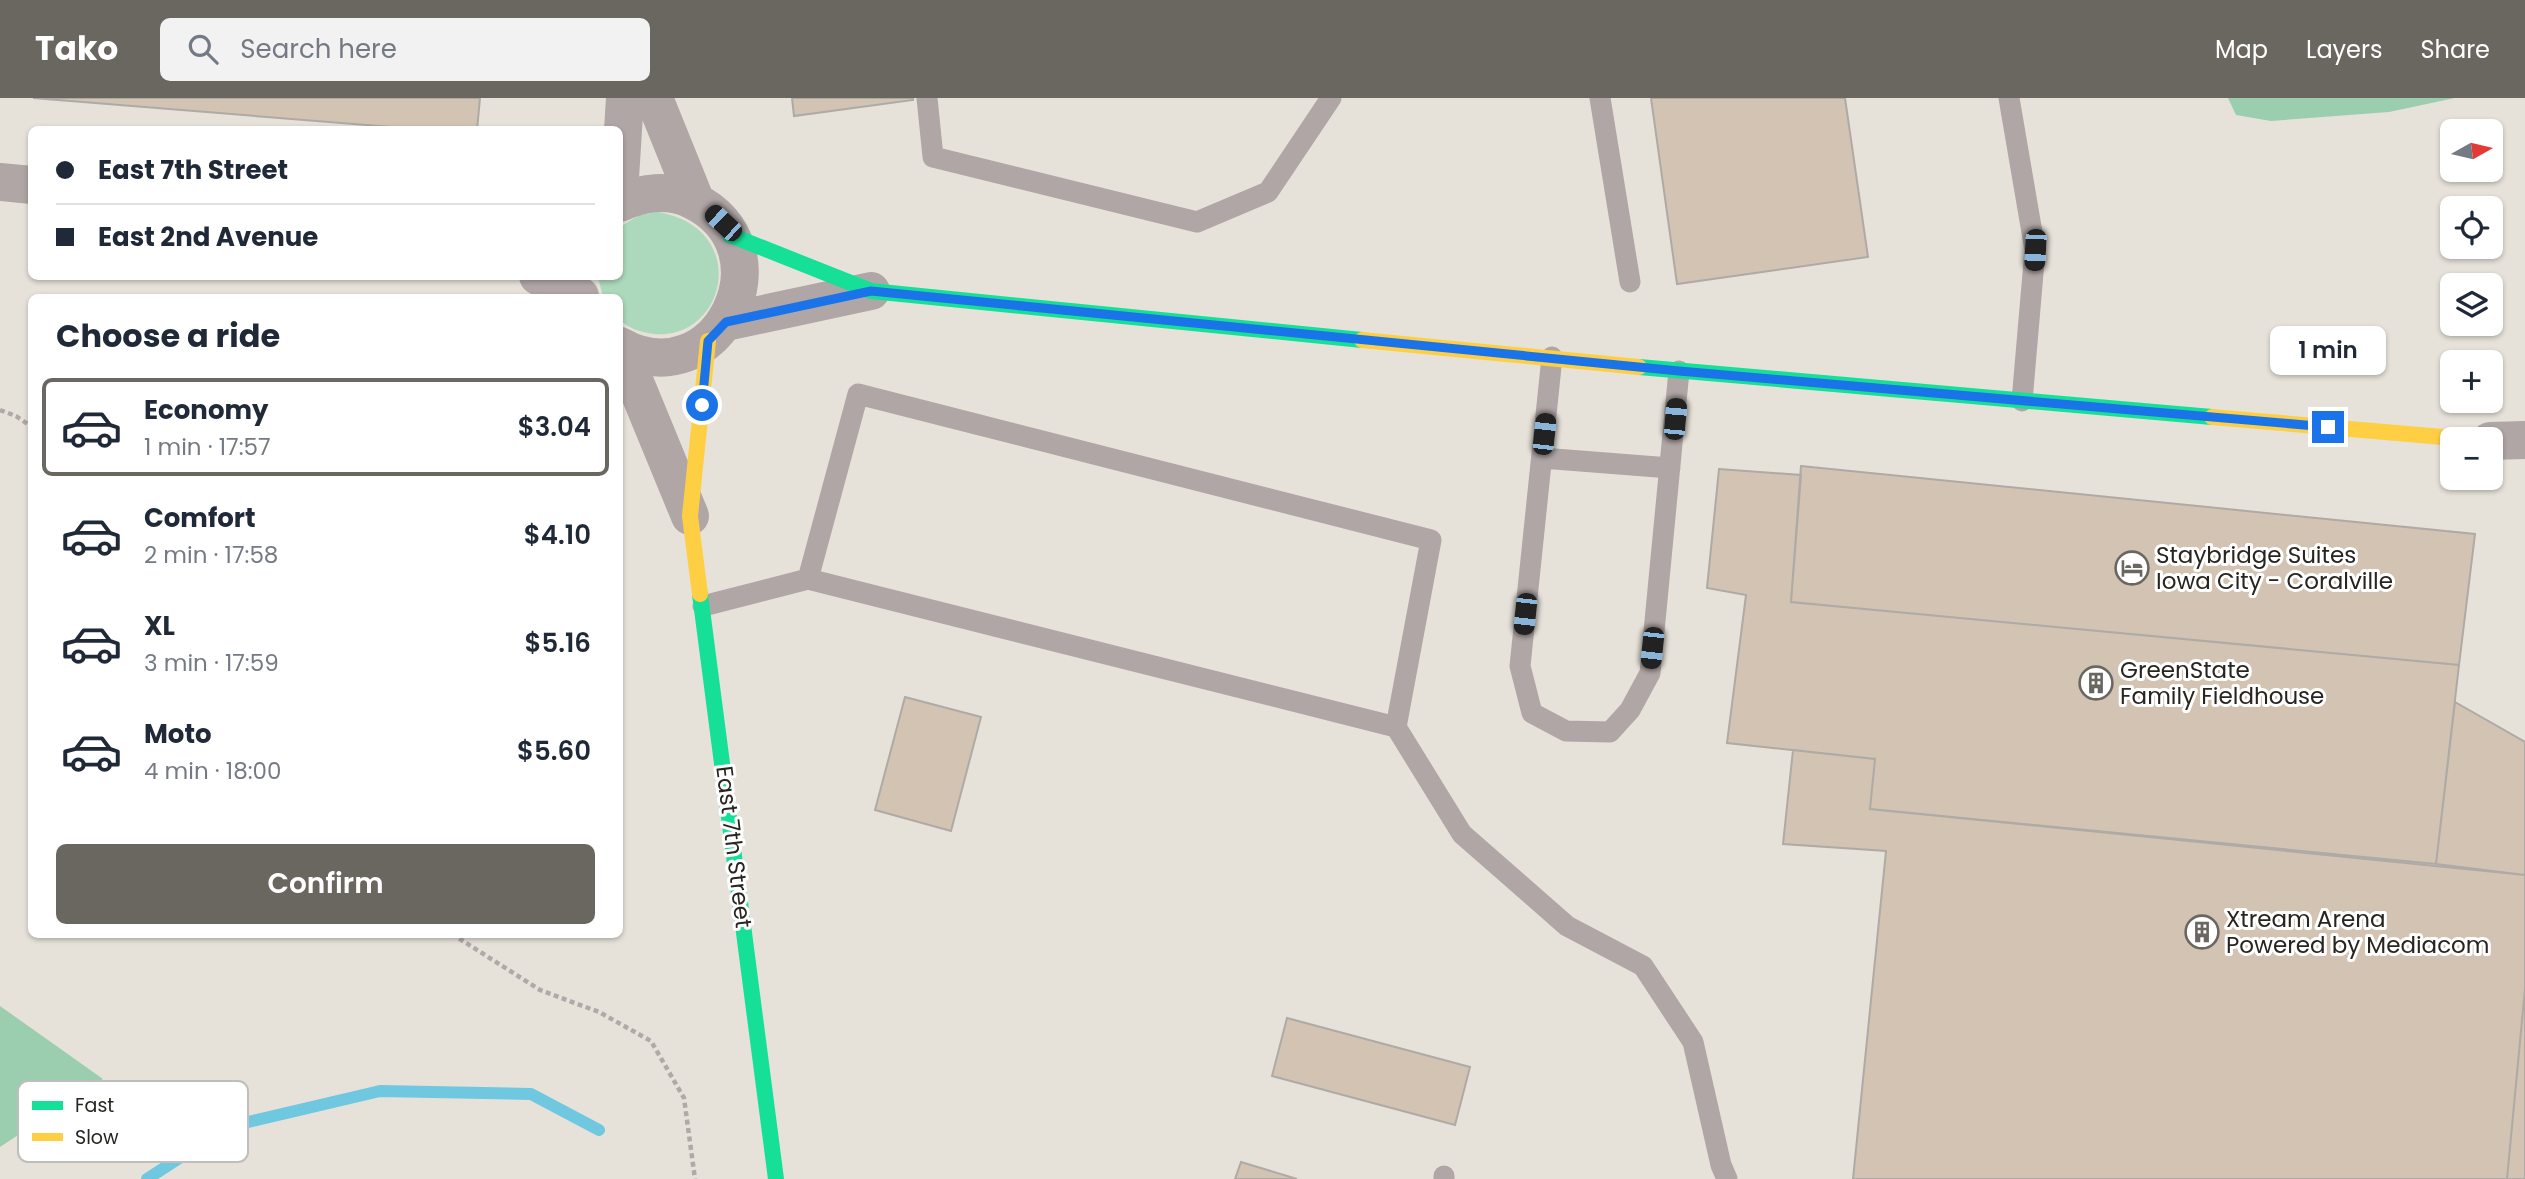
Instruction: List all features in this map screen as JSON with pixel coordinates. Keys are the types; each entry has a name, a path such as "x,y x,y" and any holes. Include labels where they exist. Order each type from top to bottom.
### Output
{"street":[{"path":"623,130 625,98"},
{"path":"654,98 696,202"},
{"path":"0,182 28,185"},
{"path":"623,202 634,196 658,192 683,195 705,206 723,223 736,245 741,271 738,298 717,331"},
{"path":"730,235 871,291 1679,371 2440,438"},
{"path":"550,280 579,290"},
{"path":"623,348 631,352 658,357 685,354 717,331 871,291"},
{"name":"East 7th Street","path":"690,516 717,331"},
{"name":"East 7th Street","path":"623,353 690,516 776,1179"}],"lane":[{"path":"927,98 933,157 1197,222 1268,192 1331,98"},
{"path":"1600,98 1630,282"},
{"path":"2009,98 2035,250 2022,401"},
{"path":"1552,357 1520,666 1532,713 1566,732 1610,732 1630,710 1650,673 1679,371"},
{"path":"808,579 858,394 1431,540 1396,727 1462,834 1567,926 1643,966 1693,1042 1721,1164 1727,1179"},
{"path":"1542,458 1670,468"},
{"path":"703,606 808,579 1396,727"}],"path":[{"path":"0,410 28,424"},
{"path":"458,938 540,990 599,1012 651,1041 684,1098 695,1179"}],"green space":[{"path":"2228,98 2455,98 2389,112 2271,121 2236,115"},
{"path":"658,212 688,222 707,239 717,259 718,281 712,302 698,320 679,331 654,334 627,326 623,323 623,294 602,294 599,280 623,280 623,225 639,215"},
{"path":"0,1006 103,1079 18,1081 18,1135 0,1147"}],"building":[{"path":"33,98 480,98 477,126 379,126"},
{"path":"792,98 913,98 913,100 794,116"},
{"path":"1651,98 1845,98 1868,257 1677,284"},
{"name":"Staybridge Suites Iowa City - Coralville","path":"1801,466 2475,534 2459,665 1791,602"},
{"name":"GreenState Family Fieldhouse","path":"1719,469 1801,475 1791,602 2459,665 2436,864 1870,809 1875,759 1727,743 1746,595 1707,588"},
{"path":"905,697 981,717 951,831 875,810"},
{"path":"2455,702 2525,742 2525,875 2436,864"},
{"name":"Xtream Arena Powered by Mediacom","path":"1793,750 1875,759 1870,809 2525,875 2525,989 2507,1179 1853,1179 1886,851 1783,844"},
{"path":"2525,989 2525,1179 2507,1179"},
{"path":"1287,1018 1470,1067 1455,1125 1272,1076"},
{"path":"1241,1162 1297,1179 1235,1179"}],"waterway":[{"path":"248,1122 380,1091 531,1094 599,1130"},
{"path":"147,1179 173,1162"}],"traffic: fast":[{"path":"730,235 871,291 1362,340"},
{"path":"1639,367 2212,417"},
{"path":"700,594 776,1179"}],"traffic: slow":[{"path":"1362,340 1639,367"},
{"path":"700,594 690,516 708,341"},
{"path":"2212,417 2440,437"}],"place":[{"name":"Staybridge Suites Iowa City - Coralville","path":"2132,568"},
{"name":"GreenState Family Fieldhouse","path":"2096,683"},
{"name":"Xtream Arena Powered by Mediacom","path":"2202,932"}],"route":[{"path":"702,405 708,341 726,322 871,291 1679,371 2328,427"}]}
